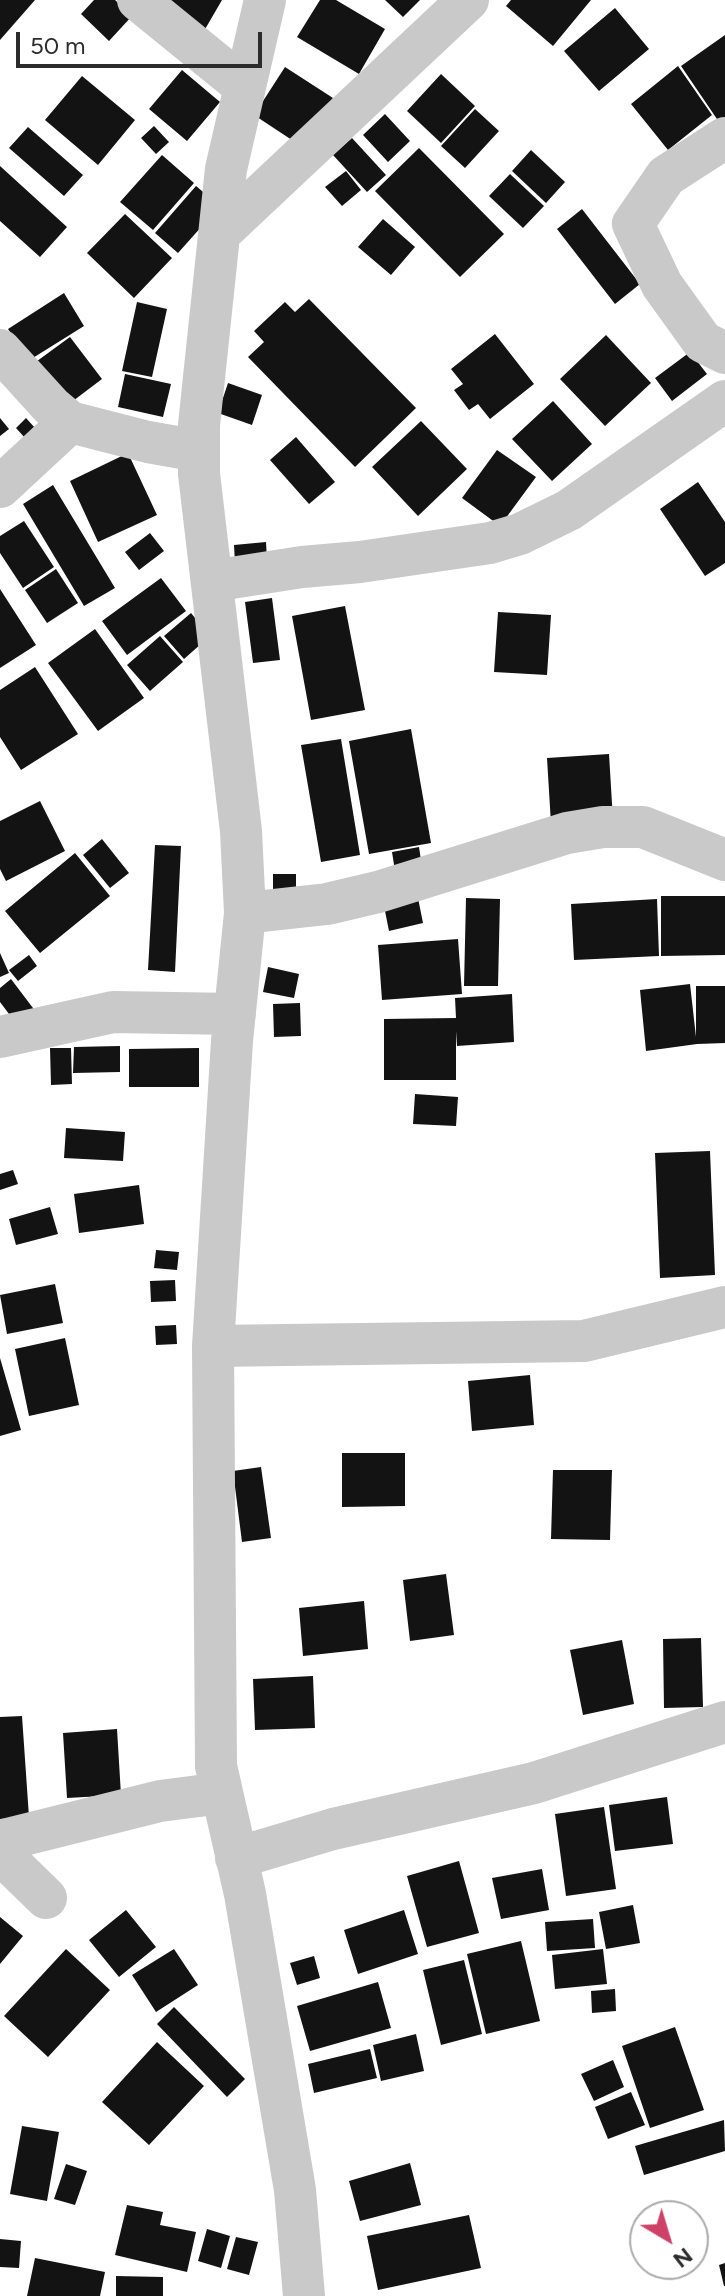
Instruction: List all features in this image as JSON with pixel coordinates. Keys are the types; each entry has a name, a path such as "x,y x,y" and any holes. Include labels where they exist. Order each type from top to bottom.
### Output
{"street":[{"path":"138,0 245,87"},
{"path":"265,0 226,169 199,425 199,474 241,831 245,913 235,1014 213,1346 216,1766 245,1894 295,2190 304,2296"},
{"path":"220,233 468,0"},
{"path":"725,138 666,176 633,224 662,285 703,342 725,353"},
{"path":"0,350 51,406 70,422 148,442 199,451"},
{"path":"212,581 490,543 520,534 569,510 725,401"},
{"path":"0,487 70,422"},
{"path":"245,913 327,904 378,892 567,833 603,827 643,827 725,860"},
{"path":"0,1037 113,1012 235,1014"},
{"path":"213,1346 584,1341 725,1307"},
{"path":"236,1858 333,1829 534,1783 725,1722"},
{"path":"0,1841 160,1801 222,1793"},
{"path":"0,1853 46,1898"}],"building":[{"path":"0,0 35,0 0,40"},
{"path":"94,0 115,0 132,16 109,41 81,14"},
{"path":"157,0 222,0 204,31"},
{"path":"320,0 336,0 385,29 359,74 297,37"},
{"path":"385,0 420,0 403,17"},
{"path":"511,0 591,0 553,46 506,6"},
{"path":"615,8 649,49 599,91 564,51"},
{"path":"725,35 725,118 719,122 681,66"},
{"path":"678,66 712,115 668,150 631,104"},
{"path":"285,67 333,98 301,146 254,115"},
{"path":"182,70 220,102 187,141 149,109"},
{"path":"441,74 475,106 441,143 407,111"},
{"path":"82,76 135,120 98,165 45,120"},
{"path":"475,109 499,131 465,168 441,146"},
{"path":"385,114 410,141 388,162 363,135"},
{"path":"154,126 169,142 156,154 141,138"},
{"path":"28,127 83,175 64,196 9,148"},
{"path":"352,138 386,175 367,192 333,155"},
{"path":"419,148 504,234 460,277 375,191"},
{"path":"531,150 565,182 546,203 512,171"},
{"path":"162,155 194,183 153,230 120,202"},
{"path":"0,166 67,227 40,257 0,221"},
{"path":"346,171 361,190 342,206 325,187"},
{"path":"510,174 544,206 523,228 489,196"},
{"path":"196,186 220,206 178,253 155,233"},
{"path":"582,209 640,284 615,304 557,229"},
{"path":"125,214 172,258 134,298 87,253"},
{"path":"383,219 415,247 391,275 358,247"},
{"path":"64,293 84,326 28,361 8,329"},
{"path":"309,299 416,408 355,467 248,357 264,342 254,331 285,302 295,312"},
{"path":"137,302 167,309 152,377 122,371"},
{"path":"495,334 534,384 490,419 478,404 469,410 454,390 463,384 451,369"},
{"path":"606,335 651,383 605,426 560,379"},
{"path":"70,337 102,379 65,407 33,364"},
{"path":"690,352 707,374 672,401 655,378"},
{"path":"125,374 171,384 163,417 118,407"},
{"path":"228,383 262,395 252,425 218,413"},
{"path":"553,401 592,444 552,481 512,439"},
{"path":"0,418 9,429 0,436"},
{"path":"26,418 35,428 25,438 16,428"},
{"path":"421,421 467,469 418,516 372,467"},
{"path":"296,437 335,482 309,504 270,460"},
{"path":"497,450 536,477 500,526 462,498"},
{"path":"128,453 157,515 98,542 70,481"},
{"path":"698,482 725,522 725,563 705,576 660,509"},
{"path":"53,485 115,588 84,606 23,504"},
{"path":"24,521 54,567 23,588 0,553 0,536"},
{"path":"150,533 164,551 139,570 125,552"},
{"path":"266,542 267,560 235,563 234,545"},
{"path":"56,569 78,603 47,623 25,590"},
{"path":"161,578 186,611 127,655 102,621"},
{"path":"0,589 36,645 0,668"},
{"path":"272,598 280,660 253,663 245,602"},
{"path":"345,606 365,710 311,720 292,616"},
{"path":"498,612 551,615 547,675 494,672"},
{"path":"191,613 210,636 184,659 164,636"},
{"path":"95,629 144,698 98,731 48,663"},
{"path":"160,636 183,662 150,691 127,665"},
{"path":"35,667 78,734 21,770 0,737 0,690"},
{"path":"411,729 431,843 369,854 349,741"},
{"path":"341,739 360,855 321,862 301,745"},
{"path":"609,754 613,820 551,824 547,758"},
{"path":"40,801 65,851 6,881 0,869 0,821"},
{"path":"102,839 129,873 110,888 83,855"},
{"path":"155,845 181,846 175,972 148,970"},
{"path":"419,847 422,867 395,871 392,852"},
{"path":"75,853 110,896 40,953 5,911"},
{"path":"273,874 296,874 296,891 273,892"},
{"path":"417,893 423,923 389,931 383,901"},
{"path":"661,896 725,896 725,955 661,956"},
{"path":"466,898 500,899 498,986 464,986"},
{"path":"657,899 659,956 574,960 571,904"},
{"path":"458,939 462,994 382,1000 378,945"},
{"path":"0,953 9,973 0,977"},
{"path":"29,955 37,966 18,981 9,970"},
{"path":"268,967 299,974 294,998 263,992"},
{"path":"11,979 36,1012 18,1026 0,1002 0,988"},
{"path":"690,984 696,1037 696,986 725,986 725,1043 646,1051 640,990"},
{"path":"512,994 514,1042 457,1046 456,1031 456,1080 384,1080 384,1019 456,1018 455,998"},
{"path":"300,1003 301,1036 274,1037 273,1004"},
{"path":"120,1046 120,1072 73,1073 74,1047"},
{"path":"50,1048 71,1048 72,1084 51,1085"},
{"path":"199,1048 199,1087 129,1087 129,1049"},
{"path":"415,1094 458,1097 456,1126 413,1124"},
{"path":"66,1128 125,1132 123,1161 64,1158"},
{"path":"710,1151 715,1275 660,1278 655,1153"},
{"path":"13,1170 18,1184 0,1190 0,1174"},
{"path":"139,1185 144,1224 79,1233 74,1194"},
{"path":"50,1207 58,1234 16,1245 9,1219"},
{"path":"156,1250 179,1252 177,1270 154,1268"},
{"path":"175,1280 176,1301 151,1302 150,1281"},
{"path":"55,1284 63,1323 7,1334 0,1295"},
{"path":"176,1325 177,1344 156,1345 155,1326"},
{"path":"65,1338 79,1405 29,1416 15,1349"},
{"path":"0,1358 21,1430 0,1436"},
{"path":"530,1375 534,1425 472,1431 468,1381"},
{"path":"342,1453 405,1453 405,1506 342,1507"},
{"path":"261,1467 271,1538 242,1542 233,1471"},
{"path":"553,1470 612,1470 610,1540 551,1539"},
{"path":"446,1574 454,1635 410,1641 403,1580"},
{"path":"364,1601 368,1649 303,1656 299,1608"},
{"path":"701,1638 703,1707 664,1708 663,1639"},
{"path":"622,1640 634,1704 583,1715 570,1650"},
{"path":"313,1676 315,1728 255,1730 253,1679"},
{"path":"22,1716 29,1817 0,1819 0,1717"},
{"path":"117,1729 121,1795 67,1798 63,1733"},
{"path":"667,1797 673,1844 615,1851 609,1805"},
{"path":"604,1807 616,1889 566,1896 555,1814"},
{"path":"459,1861 479,1933 427,1947 407,1876"},
{"path":"542,1869 549,1910 501,1919 492,1878"},
{"path":"633,1905 640,1943 606,1949 599,1912"},
{"path":"126,1910 156,1947 119,1977 89,1940"},
{"path":"404,1910 418,1954 358,1974 344,1930"},
{"path":"0,1917 23,1936 0,1964"},
{"path":"593,1919 595,1948 547,1951 545,1922"},
{"path":"521,1941 540,2021 486,2034 467,1954"},
{"path":"66,1949 110,1990 48,2057 4,2016"},
{"path":"174,1949 198,1985 156,2012 132,1975"},
{"path":"603,1949 607,1984 555,1989 552,1955"},
{"path":"314,1956 320,1978 297,1985 290,1963"},
{"path":"464,1960 482,2034 441,2045 423,1970"},
{"path":"378,1982 391,2028 310,2051 297,2006"},
{"path":"615,1989 616,2011 592,2013 591,1991"},
{"path":"174,2007 245,2079 227,2097 157,2024"},
{"path":"675,2027 704,2110 650,2128 622,2046"},
{"path":"416,2034 424,2071 381,2081 373,2045"},
{"path":"157,2042 204,2086 149,2145 102,2102"},
{"path":"370,2049 377,2078 314,2093 308,2064"},
{"path":"613,2060 624,2087 594,2101 581,2074"},
{"path":"631,2092 645,2125 608,2139 595,2107"},
{"path":"724,2120 725,2151 644,2175 635,2146"},
{"path":"22,2126 59,2132 47,2201 10,2194"},
{"path":"410,2163 421,2205 360,2221 349,2181"},
{"path":"66,2164 87,2171 75,2205 54,2199"},
{"path":"127,2205 163,2212 160,2225 196,2232 187,2272 115,2255"},
{"path":"469,2215 481,2268 378,2290 367,2236"},
{"path":"207,2229 230,2236 221,2268 198,2261"},
{"path":"236,2237 258,2242 249,2275 227,2269"},
{"path":"0,2239 21,2241 19,2268 0,2267"},
{"path":"35,2258 105,2272 100,2296 27,2296"},
{"path":"725,2263 725,2286 724,2286 719,2265"},
{"path":"116,2276 163,2277 163,2296 116,2296"}]}
